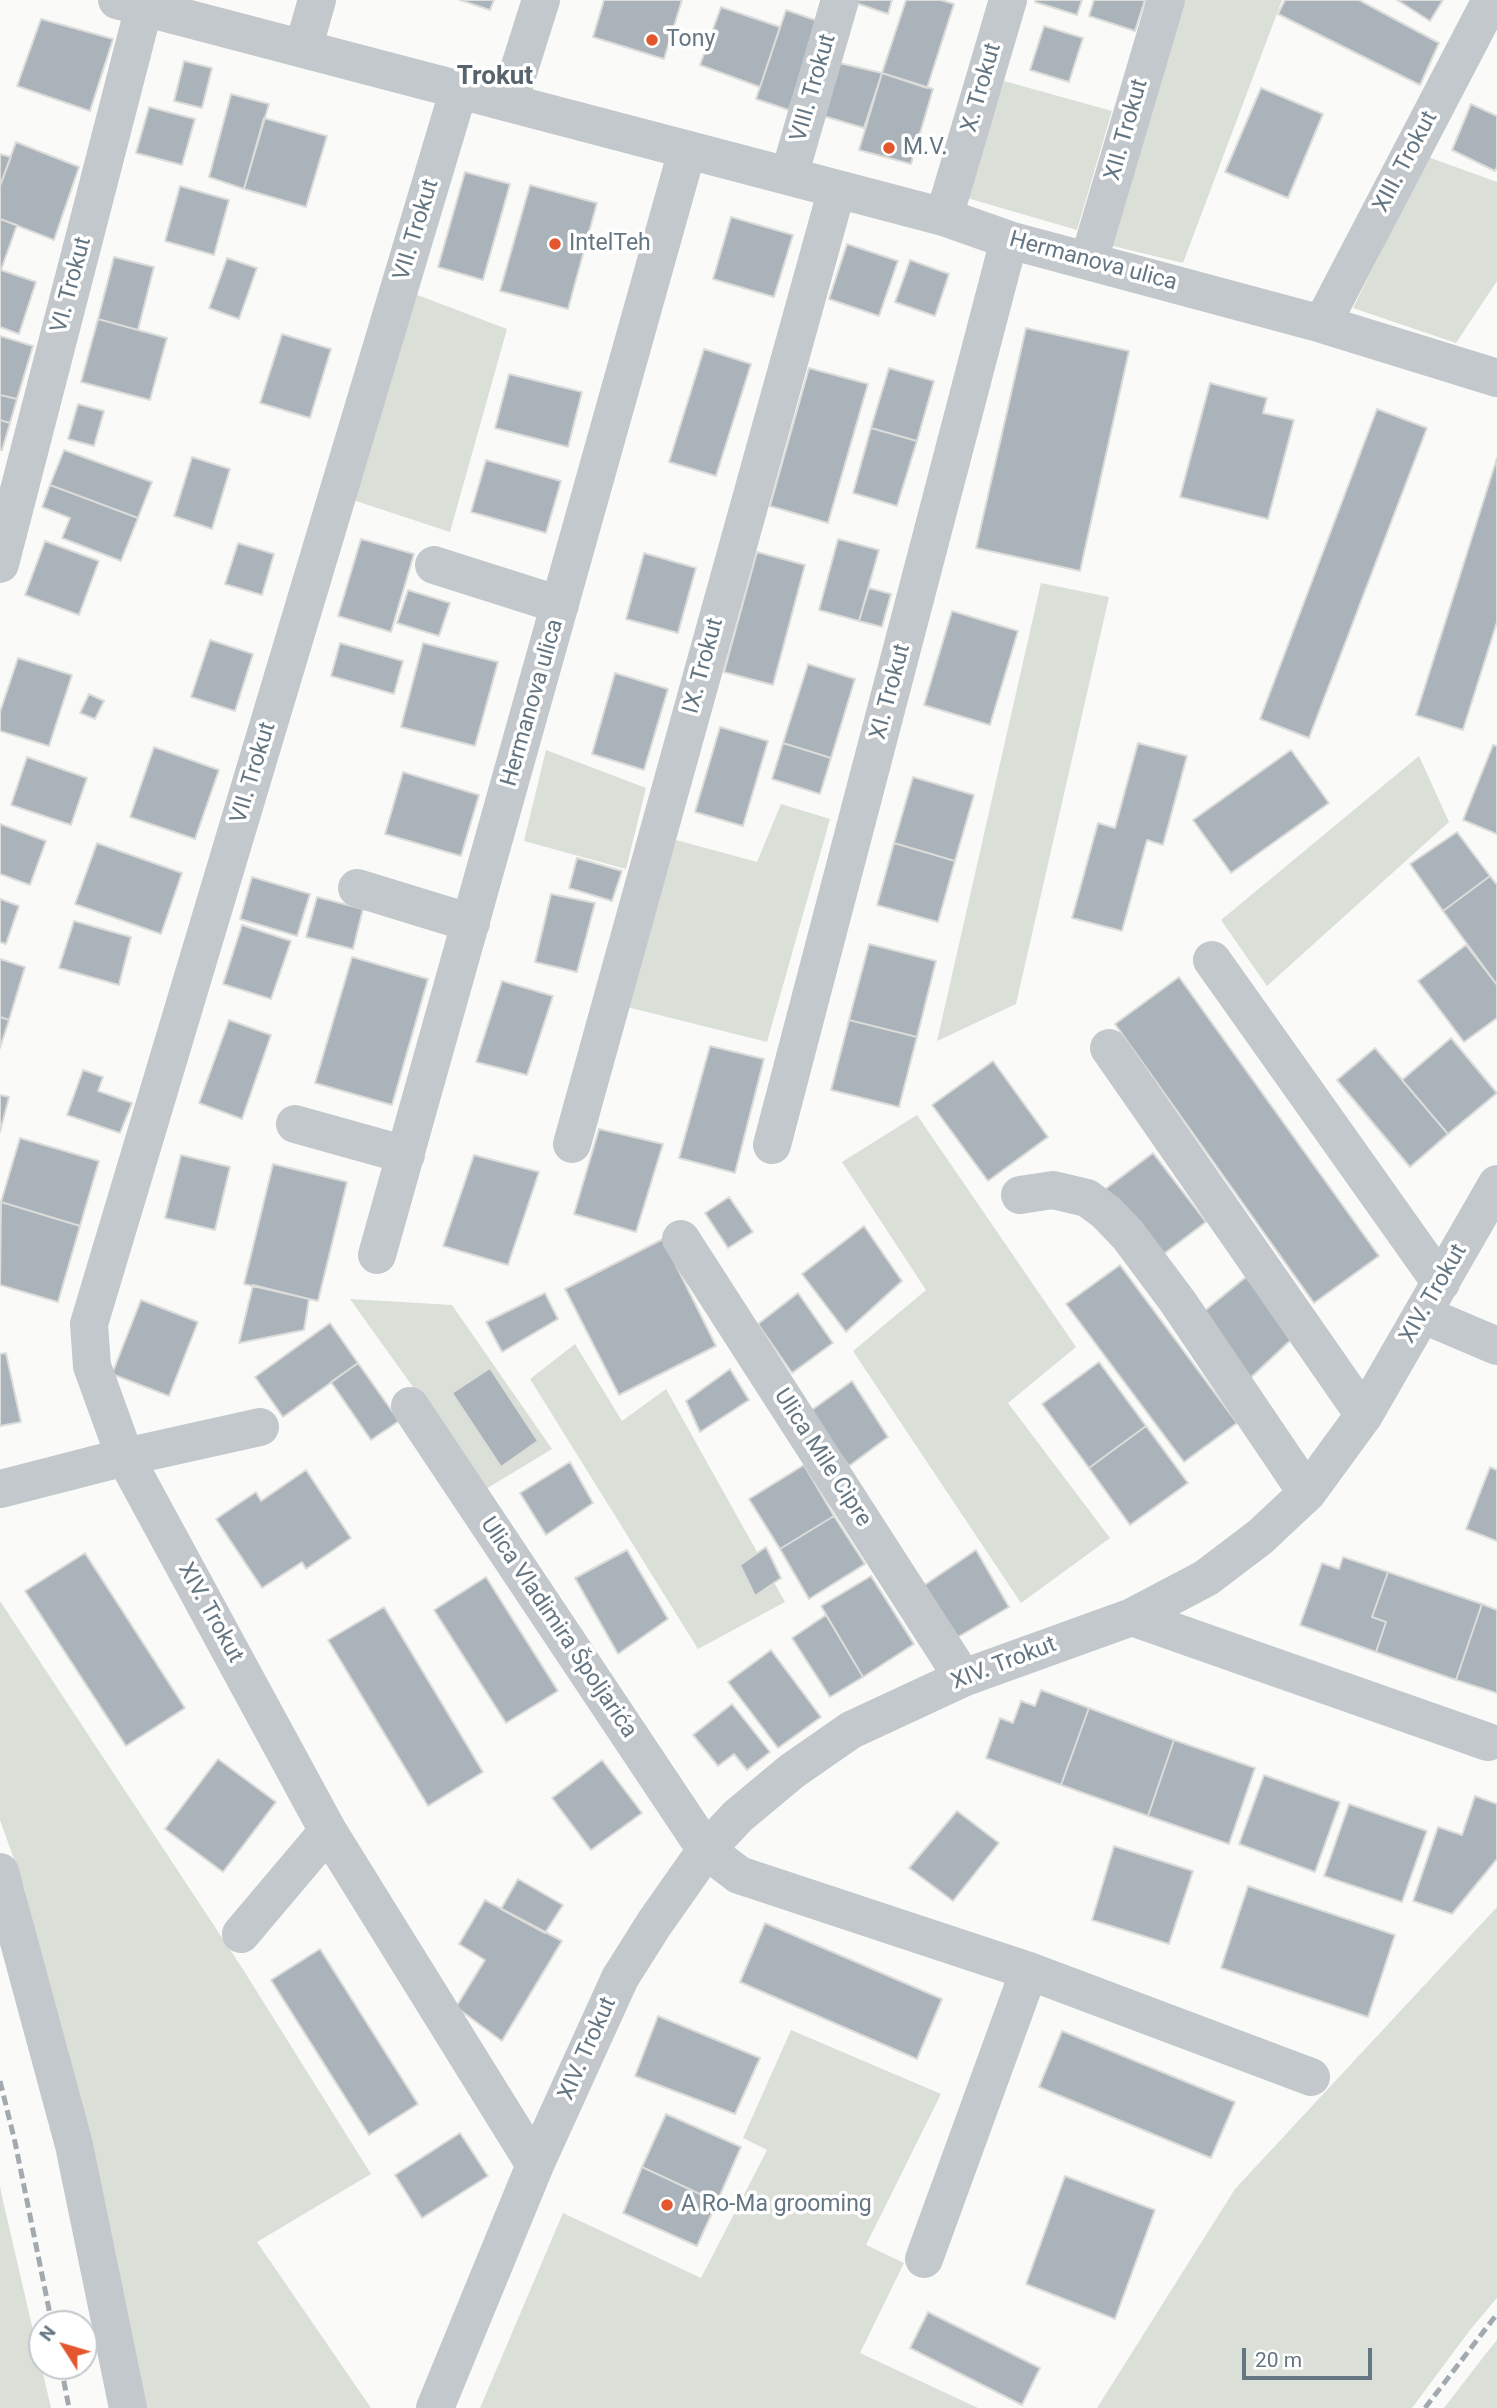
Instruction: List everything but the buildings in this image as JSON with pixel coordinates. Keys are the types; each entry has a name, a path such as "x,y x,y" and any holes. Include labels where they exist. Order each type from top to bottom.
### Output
{"street":[{"path":"303,49 317,0"},
{"path":"509,102 541,0"},
{"name":"VIII. Trokut","path":"789,176 840,0"},
{"name":"X. Trokut","path":"944,217 1008,0"},
{"name":"XII. Trokut","path":"1089,260 1166,0"},
{"name":"XIII. Trokut","path":"1322,324 1491,0"},
{"name":"Hermanova ulica","path":"131,4 944,217 1009,240 1322,324 1497,378"},
{"name":"VI. Trokut","path":"0,564 131,4"},
{"name":"VII. Trokut","path":"125,1457 92,1366 89,1324 459,89"},
{"name":"Hermanova ulica","path":"377,1255 687,151"},
{"name":"IX. Trokut","path":"572,1144 837,189"},
{"name":"XI. Trokut","path":"772,1145 1009,240"},
{"path":"434,565 560,605"},
{"path":"357,888 471,923"},
{"path":"1212,960 1432,1299 1497,1346"},
{"path":"1109,1048 1364,1415"},
{"path":"295,1124 406,1154"},
{"name":"XIV. Trokut","path":"435,2408 535,2165 620,1978 706,1850 738,1816 792,1771 851,1730 964,1678 1132,1617 1206,1578 1260,1537 1307,1493 1364,1415 1497,1184"},
{"path":"1020,1195 1053,1190 1087,1198 1128,1235 1178,1302 1307,1493"},
{"name":"Ulica Mile Cipre","path":"681,1239 964,1678"},
{"name":"Ulica Vladimira Špoljarića","path":"410,1406 706,1850 739,1875 1029,1971 1311,2077"},
{"path":"0,1489 125,1457 260,1427"},
{"name":"XIV. Trokut","path":"125,1457 328,1831 535,2165"},
{"path":"1132,1617 1488,1742"},
{"path":"242,1934 328,1831"},
{"path":"0,1872 74,2145 128,2408"},
{"path":"924,2259 1029,1971"}],"shaded area":[{"path":"1183,0 1282,0 1183,263 1109,245"},
{"path":"1004,81 1112,111 1077,230 967,198"},
{"path":"1428,157 1497,182 1497,281 1456,343 1353,308"},
{"path":"412,293 507,329 450,532 350,499"},
{"path":"1041,583 1109,597 1016,1004 937,1041"},
{"path":"546,750 646,788 626,869 524,841"},
{"path":"1419,756 1449,822 1267,986 1221,920"},
{"path":"781,804 830,819 767,1042 623,1006 676,840 757,862"},
{"path":"917,1115 1076,1347 1008,1403 1110,1538 1021,1603 853,1351 926,1290 842,1162"},
{"path":"350,1299 452,1305 552,1449 486,1489"},
{"path":"575,1344 622,1421 666,1389 785,1602 698,1649 530,1379"},
{"path":"0,1601 244,1971 371,2174 257,2242 371,2408 147,2408 134,2363 25,1890 0,1820"},
{"path":"1497,1907 1497,2298 1412,2408 1097,2408 1235,2189"},
{"path":"791,2030 941,2094 866,2245 904,2263 860,2353 978,2408 480,2408 563,2213 701,2278 767,2150 743,2138"},
{"path":"0,2186 28,2310 28,2380 45,2380 51,2408 0,2408"},
{"path":"1497,2340 1497,2408 1444,2408 1488,2351"}],"railway":[{"path":"0,2081 49,2310"},
{"path":"1425,2408 1497,2314"},
{"path":"64,2380 69,2408"}],"place":[{"name":"Tony","path":"652,40"},
{"name":"M.V.","path":"889,148"},
{"name":"IntelTeh","path":"555,244"},
{"name":"A Ro-Ma grooming","path":"667,2205"}],"district":[{"name":"Trokut","path":"495,77"}]}
